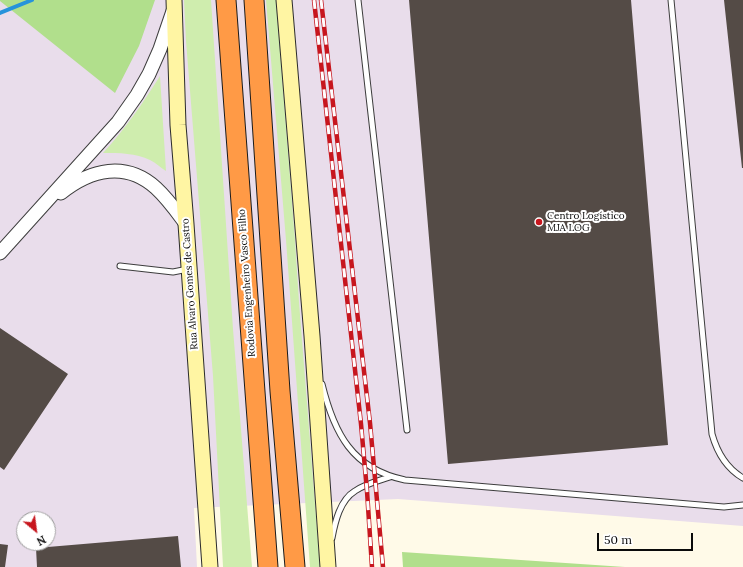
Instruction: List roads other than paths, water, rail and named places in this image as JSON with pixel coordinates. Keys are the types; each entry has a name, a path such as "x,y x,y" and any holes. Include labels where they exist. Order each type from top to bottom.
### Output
{"highway":[{"name":"Rodovia Engenheiro Vasco Filho","path":"226,0 236,116 268,567"},
{"path":"254,0 280,391 295,567"}],"main road":[{"path":"284,0 312,336 328,563"},
{"name":"Rua Alvaro Gomes de Castro","path":"174,4 178,125 210,567"}],"street":[{"path":"0,253 118,122 137,95 149,74 160,49 174,4"},
{"path":"39,210 69,187 86,177 110,171 122,171 134,174 147,181 157,189 186,224"}],"lane":[{"path":"358,0 407,430"},
{"path":"671,0 712,434 714,444 729,468 743,478"},
{"path":"120,266 173,272 189,269"},
{"path":"312,336 327,406 338,432 347,446 361,460 390,477 413,481 724,507 743,505"},
{"path":"328,563 333,530 349,495 362,487 390,477"}],"waterway":[{"path":"0,13 32,0"}],"railway":[{"path":"314,0 361,424 372,567"},
{"path":"321,0 370,423 383,567"}],"place":[{"name":"Centro Logístico MJA LOG","path":"539,222"}]}
